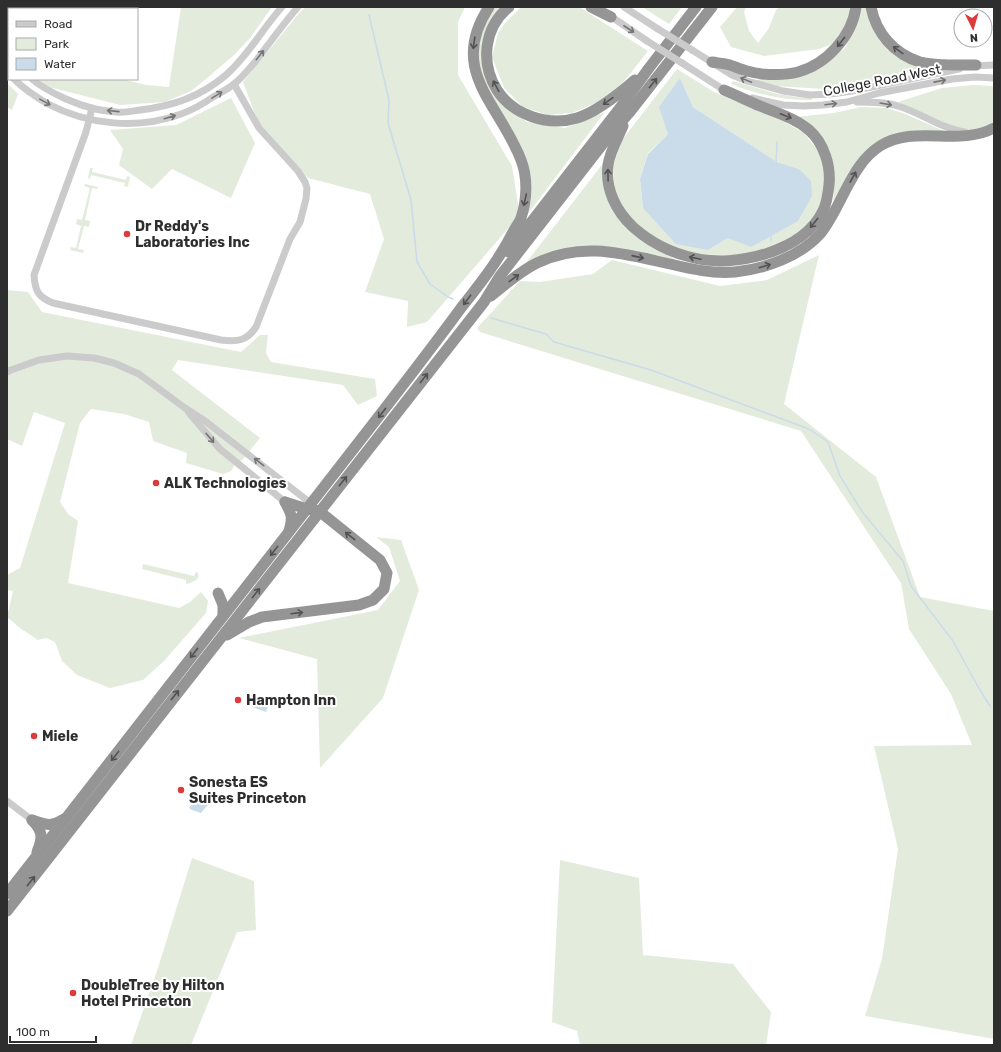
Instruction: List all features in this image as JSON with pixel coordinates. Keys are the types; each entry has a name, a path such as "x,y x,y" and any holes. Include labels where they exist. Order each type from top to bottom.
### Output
{"highway":[{"path":"7,894 410,376 491,269 508,242 521,217 526,193 526,176 516,148 481,87 475,71 473,53 474,39 483,13 489,7"},
{"path":"508,7 494,24 488,39 487,55 489,73 497,89 505,100 520,112 540,120 559,121 577,118 595,110 625,89 648,68"},
{"path":"591,7 611,17"},
{"path":"491,269 517,241 696,7"},
{"path":"7,911 484,302 505,270 605,141 629,114 712,7"},
{"path":"712,62 730,65 745,71 762,74 779,75 798,72 817,64 834,50 847,35 855,16 856,7"},
{"path":"871,7 876,25 884,37 894,48 907,56 931,64 976,65"},
{"path":"629,114 611,153 608,164 610,193 618,210 627,221 655,244 695,259 717,262 741,260 760,256 781,248 798,239 812,226 822,212 828,196 830,175 826,158 818,142 809,130 793,119 724,90"},
{"path":"484,302 518,275 537,263 557,255 578,251 596,250 619,253 699,271 717,273 754,269 771,264 805,247 820,234 829,222 854,174 869,154 879,146 890,140 914,135 964,136 975,135 993,128"},
{"path":"222,638 249,622 262,617 359,605 373,600 384,589 387,573 380,560 319,511 309,506 285,502"},
{"path":"285,502 292,521 289,531"},
{"path":"223,616 223,605 218,593 229,595 242,592"},
{"path":"32,820 52,825 57,824 67,818"},
{"path":"32,820 39,827 41,836 40,845 35,858"}],"street":[{"path":"33,80 58,95 92,108 117,112 160,108 175,104 192,97 209,87 236,66 282,7"},
{"path":"15,80 19,85 57,109 89,120 119,124 141,123 164,119 200,106 234,84 246,73 298,7"},
{"name":"College Road West","path":"597,7 724,90 783,105 823,106 847,102 879,93 952,79 975,77 994,78"},
{"name":"College Road West","path":"624,7 732,75 747,81 783,91 810,95 831,94 976,65 994,65"},
{"path":"92,108 86,132 34,275 35,286 38,293 45,300 58,304 221,340 238,341 246,338 256,327 290,240 300,222 306,199 307,188 306,182 298,171 259,128 234,84"},
{"path":"847,102 887,103 961,132 976,132 993,128"},
{"path":"7,372 40,360 67,356 94,358 114,363 139,374 205,421 309,506"},
{"path":"185,408 220,450 285,502"},
{"path":"7,801 32,820"}],"green space":[{"path":"181,7 272,7 250,38 234,55 191,91 165,102 120,105 45,86 38,80 126,80 146,85 169,87"},
{"path":"306,7 465,7 458,22 458,75 512,166 518,204 518,217 427,322 407,327 408,301 365,292 384,239 370,194 308,178 258,122 243,82 300,12"},
{"path":"494,7 502,7 483,45 504,105 527,122 565,128 605,112 527,215 530,192 485,86 479,65 478,52 480,38 484,24"},
{"path":"521,7 579,7 648,51 626,79 602,100 572,113 548,115 523,107 504,88 492,57 498,33 505,23"},
{"path":"642,7 682,7 669,24"},
{"path":"737,7 746,7 744,12 749,31 758,43 769,28 776,10 779,7 853,7 838,42 819,49 764,56 731,47 720,27"},
{"path":"861,7 868,7 872,26 888,50 912,64 926,69 841,90 774,86 754,80 810,74 845,48 857,23"},
{"path":"677,69 714,92 779,119 804,133 818,151 825,166 827,191 815,220 771,250 718,260 673,250 632,221 615,193 613,166 622,140","holes":["680,78 693,107 777,162 799,169 728,238 708,250 643,208 640,179 648,153 668,134"]},
{"path":"733,81 778,94 812,98 812,100 781,98 761,94 731,84"},
{"path":"7,83 18,94 12,110 7,107"},
{"path":"973,85 994,86 994,121 990,125 971,130 953,127 898,102 942,88"},
{"path":"231,98 255,143 231,198 172,169 152,189 119,165 123,149 110,130 176,125"},
{"path":"861,107 887,108 905,114 951,134 876,143 833,206 834,190 832,159 817,130 795,117 834,113"},
{"path":"608,157 606,183 647,243 687,266 604,248 522,268"},
{"path":"90,168 93,168 92,172 126,180 127,176 130,177 128,187 124,186 125,183 91,175 90,179 88,178"},
{"path":"85,184 98,187 97,189 92,188 85,220 90,221 89,227 84,226 78,249 84,250 83,253 70,250 71,247 76,248 81,226 76,224 77,219 82,220 90,188 84,186"},
{"path":"819,255 784,404 876,477 920,597 994,611 994,1039 865,1016 882,959 898,849 874,746 972,745 951,694 909,629 901,583 801,431 480,332 477,328 520,281 540,282 593,274 612,260 720,286 767,280"},
{"path":"7,290 28,292 42,312 241,352 260,335 268,335 266,353 271,362 375,379 377,396 358,405 343,385 178,360 172,370 260,438 231,471 223,474 186,463 187,453 153,441 149,422 124,414 91,409 80,423 60,502 68,514 78,521 68,583 179,608 190,602 201,592 208,601 206,613 164,661 143,680 110,688 77,675 62,661 55,642 46,638 38,640 7,617 13,591 7,590 7,575 20,568 65,423 34,412 22,446 7,439"},
{"path":"376,537 401,540 419,590 383,698 320,768 317,659 239,638 378,610 400,581 389,547"},
{"path":"143,564 194,576 197,572 198,578 186,584 186,580 142,569"},
{"path":"192,858 254,881 256,930 237,932 191,1045 131,1045 158,968"},
{"path":"560,860 639,878 643,955 733,964 771,1012 766,1045 580,1045 577,1031 552,1022"}],"water":[{"path":"680,78 693,107 777,162 799,169 811,181 812,196 798,221 751,247 728,238 708,250 676,244 643,208 640,179 648,154 668,134 659,107"},
{"path":"258,696 270,700 266,712 250,706 252,699"},
{"path":"200,793 211,801 201,813 189,808"}],"waterway":[{"path":"369,15 389,100 388,123 411,200 417,262 430,284 453,299"},
{"path":"776,162 777,142"},
{"path":"771,235 771,241"},
{"path":"491,318 546,334 554,342 651,370 809,429 828,442 840,476 863,513 903,561 911,586 953,641 990,706"}],"place":[{"name":"Dr Reddy's Laboratories Inc","path":"127,234"},
{"name":"ALK Technologies","path":"156,483"},
{"name":"Hampton Inn","path":"238,700"},
{"name":"Miele","path":"34,736"},
{"name":"Sonesta ES Suites Princeton","path":"181,790"},
{"name":"DoubleTree by Hilton Hotel Princeton","path":"73,993"}]}
